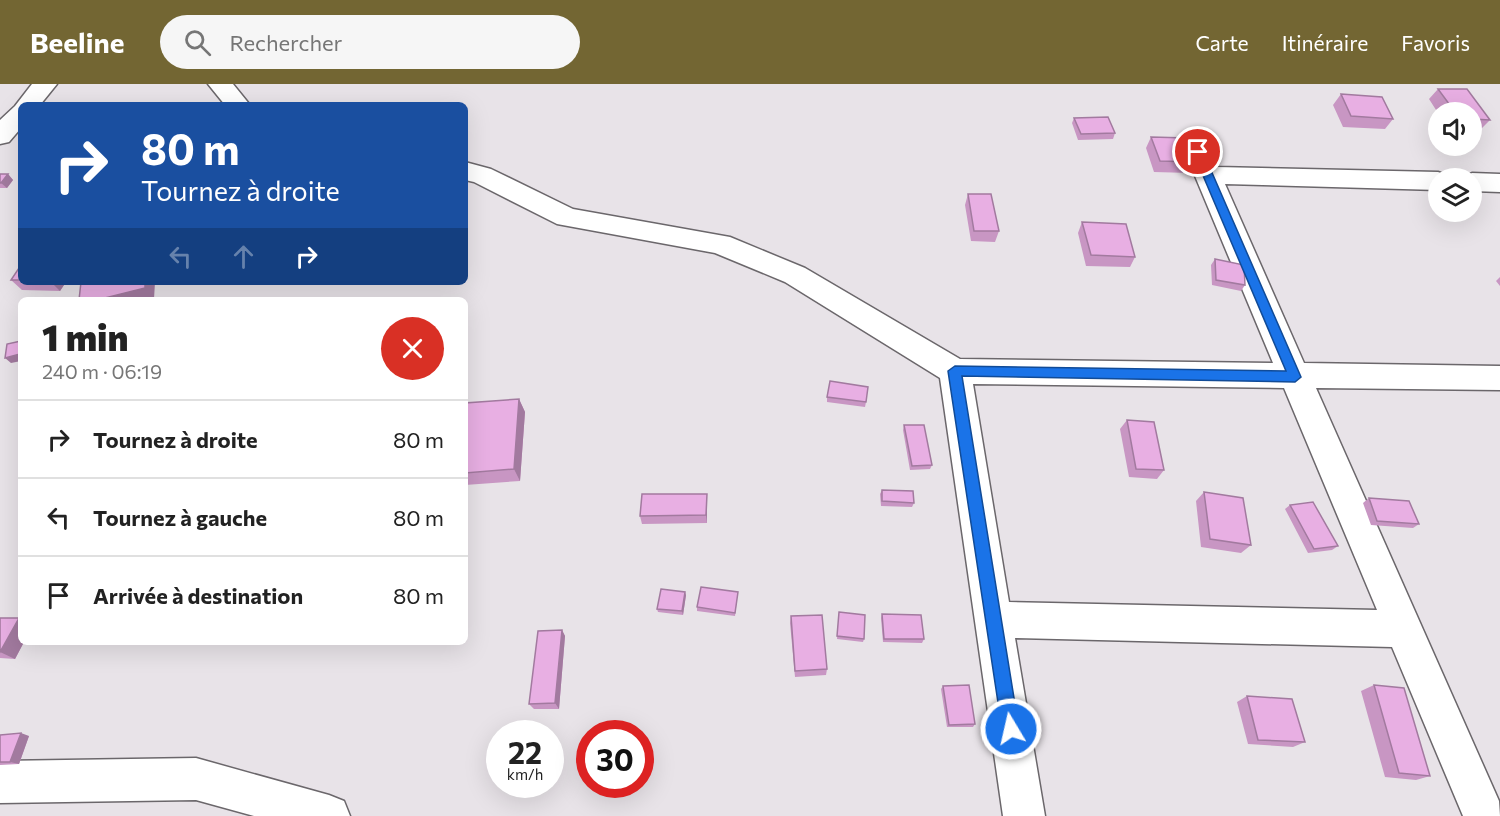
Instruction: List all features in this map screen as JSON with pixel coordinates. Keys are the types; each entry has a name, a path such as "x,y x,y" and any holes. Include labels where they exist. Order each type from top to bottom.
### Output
{"street":[{"path":"30,102 45,84"},
{"path":"220,84 235,102"},
{"path":"0,136 18,115"},
{"path":"1428,180 1203,163 1484,816"},
{"path":"468,172 482,175 567,217 720,244 785,270 955,371 1500,378"},
{"path":"1482,182 1500,183"},
{"path":"955,371 1024,816"},
{"path":"994,620 1404,629"},
{"path":"0,782 196,779 329,816"}],"building":[{"path":"1438,89 1467,89 1477,102 1448,102"},
{"path":"1341,94 1382,97 1393,119 1351,116"},
{"path":"1482,109 1490,120 1482,120"},
{"path":"1108,117 1115,133 1081,134 1074,118"},
{"path":"1151,137 1187,138 1196,162 1160,161"},
{"path":"0,174 8,174 1,183 0,183"},
{"path":"968,194 991,194 999,231 974,231"},
{"path":"1082,222 1126,224 1135,257 1091,255"},
{"path":"1215,259 1244,265 1245,285 1216,280"},
{"path":"18,270 18,280 11,280"},
{"path":"81,285 145,285 145,288 109,297 79,297"},
{"path":"18,342 18,355 5,358 7,344"},
{"path":"830,381 868,387 866,402 827,397"},
{"path":"519,399 514,469 468,473 468,403"},
{"path":"1127,420 1154,422 1164,470 1136,469"},
{"path":"904,425 924,425 932,465 912,466"},
{"path":"882,490 913,491 914,503 882,501"},
{"path":"1204,492 1243,498 1251,545 1210,539"},
{"path":"642,494 707,494 706,515 640,516"},
{"path":"1369,498 1409,501 1419,524 1377,521"},
{"path":"1313,502 1338,546 1314,549 1290,505"},
{"path":"701,587 738,592 735,613 697,607"},
{"path":"661,589 685,592 682,611 657,609"},
{"path":"839,612 865,615 864,639 837,636"},
{"path":"882,614 921,615 924,639 884,639"},
{"path":"822,615 827,669 795,671 791,616"},
{"path":"0,618 18,618 18,620 0,652"},
{"path":"562,630 555,703 529,704 538,631"},
{"path":"969,685 975,724 949,725 943,686"},
{"path":"1374,685 1404,688 1430,776 1399,773"},
{"path":"1247,696 1292,699 1305,742 1258,740"},
{"path":"21,733 10,762 0,762 0,735"}],"route":[{"path":"1011,729 955,371 1295,377 1198,152"}]}
